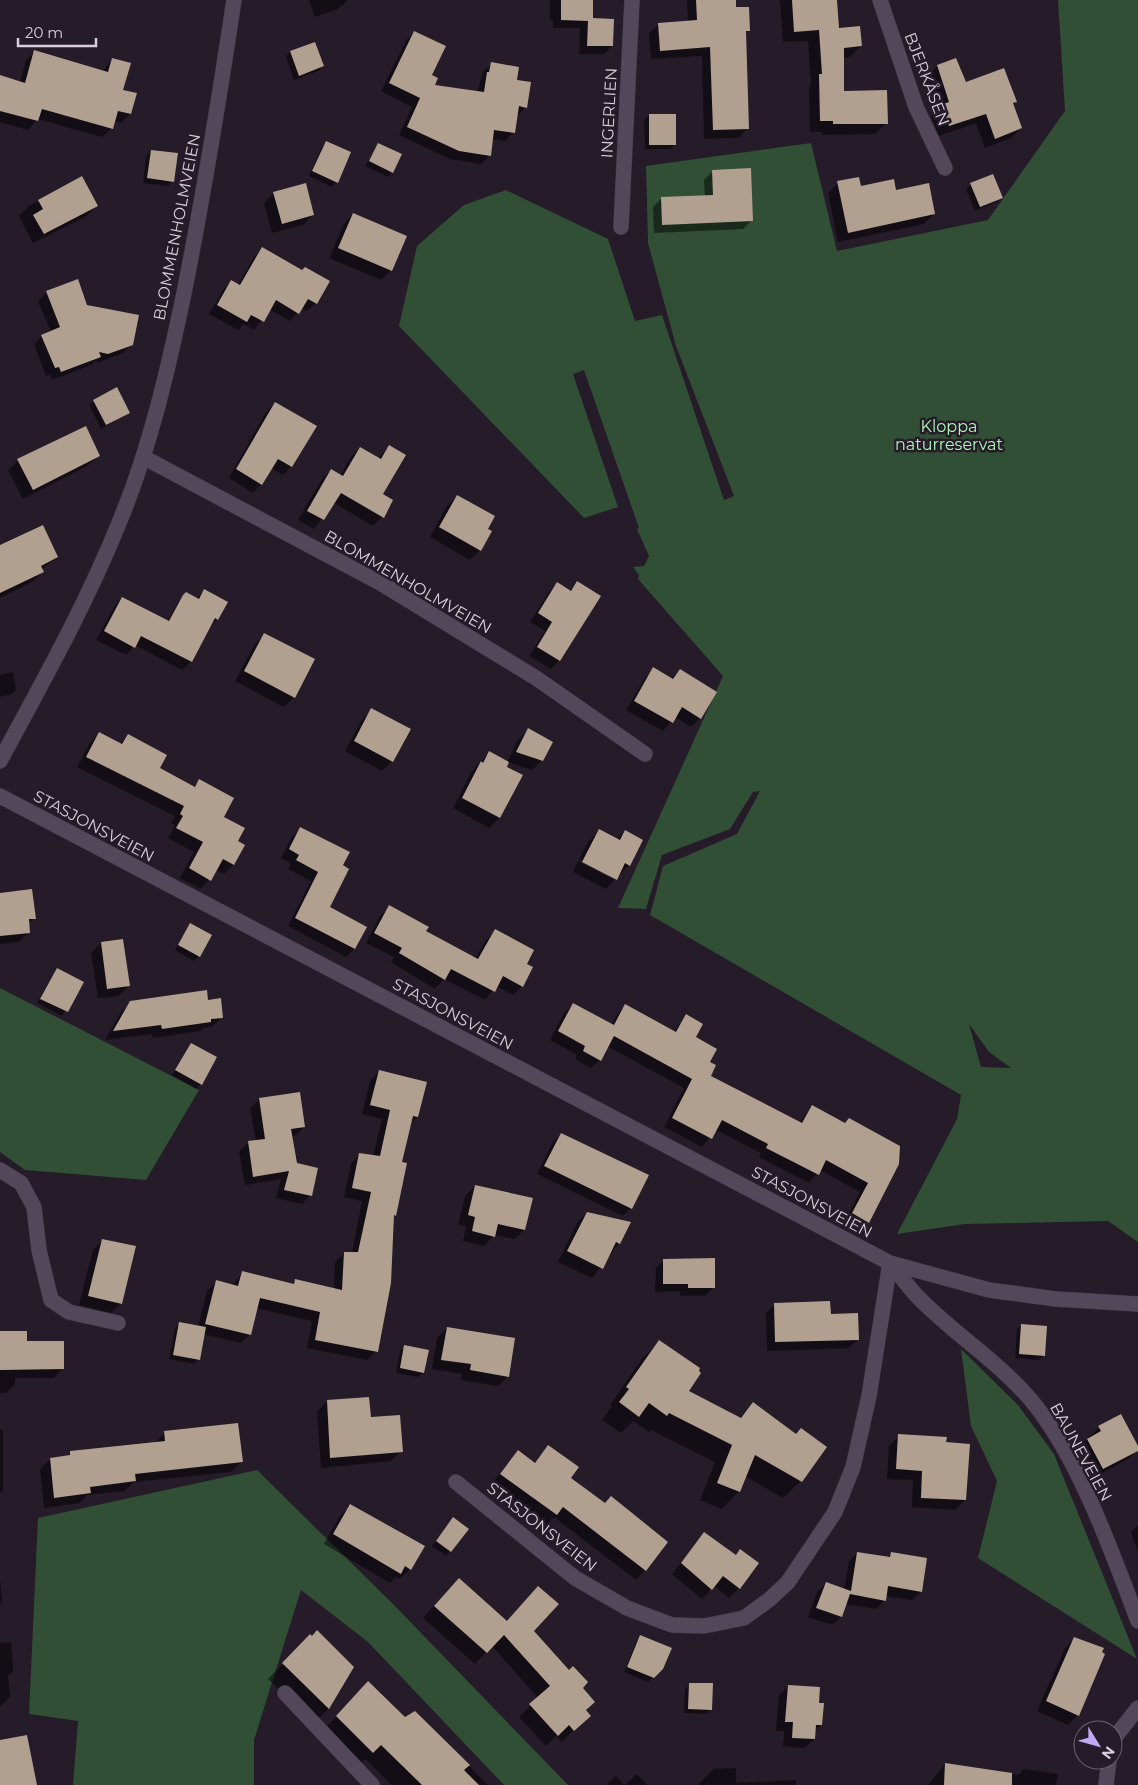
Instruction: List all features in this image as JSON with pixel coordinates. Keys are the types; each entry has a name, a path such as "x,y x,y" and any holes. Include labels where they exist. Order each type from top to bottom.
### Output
{"street":[{"name":"BLOMMENHOLMVEIEN","path":"0,761 84,604 120,522 143,457 171,354 195,238 234,0"},
{"name":"INGERLIEN","path":"621,227 632,0"},
{"name":"BJERKÅSEN","path":"880,0 916,107 946,168"},
{"name":"BLOMMENHOLMVEIEN","path":"143,457 382,584 536,678 645,754"},
{"name":"STASJONSVEIEN","path":"0,796 890,1263 989,1290 1056,1299 1138,1304"},
{"path":"0,1170 21,1183 34,1207 39,1250 51,1300 68,1312 118,1323"},
{"name":"STASJONSVEIEN","path":"456,1482 575,1578 627,1608 672,1625 704,1626 744,1618 770,1599 788,1582 835,1512 854,1467 869,1396 890,1263"},
{"name":"BAUNEVEIEN","path":"890,1263 917,1296 1003,1371 1032,1401 1060,1444 1091,1503 1138,1621"},
{"path":"285,1693 372,1785"},
{"path":"1123,1727 1138,1708"},
{"path":"1106,1785 1108,1770"}],"green space":[{"name":"Kloppa naturreservat","path":"1058,0 1138,0 1138,1242 1108,1221 965,1224 897,1234 957,1119 961,1095 650,915 663,866 737,834 760,791 753,792 730,829 662,855 646,909 618,908 723,676 638,579 639,575 633,567 644,566 649,556 637,529 639,528 584,370 573,374 618,507 584,518 399,326 417,246 464,205 506,190 608,239 635,321 662,315 724,500 734,496 676,346 648,243 646,166 811,143 837,251 988,220 1065,111","holes":["969,1024 989,1052 1011,1068 981,1067"]},
{"path":"0,988 199,1090 146,1180 25,1170 0,1152"},
{"path":"961,1349 1018,1405 1054,1454 1137,1659 978,1558 997,1481 971,1426"},
{"path":"257,1470 394,1605 568,1785 504,1785 368,1642 301,1590 254,1740 254,1785 73,1785 78,1721 29,1714 38,1518"}],"building":[{"path":"561,0 593,0 593,18 614,19 613,46 587,46 588,21 561,20"},
{"path":"696,0 736,0 736,7 749,7 750,31 746,31 749,129 713,130 710,47 660,51 658,23 697,20"},
{"path":"792,0 837,0 839,28 860,26 862,46 844,48 844,91 887,90 888,124 833,124 833,121 820,121 819,74 822,74 819,30 794,32"},
{"path":"414,31 446,46 432,75 438,78 435,85 484,92 487,72 489,72 491,62 519,67 517,80 531,82 527,108 519,106 515,133 494,130 491,156 459,151 407,127 420,98 389,83"},
{"path":"315,42 324,66 299,76 290,51"},
{"path":"34,50 108,72 112,58 131,63 123,90 137,93 131,114 118,111 113,129 42,109 38,121 0,111 0,75 25,83"},
{"path":"956,58 966,82 1004,68 1017,102 1013,103 1022,128 995,139 986,114 949,126 941,105 949,102 937,65"},
{"path":"649,114 676,114 676,145 649,145"},
{"path":"326,141 351,152 338,183 312,171"},
{"path":"378,143 402,154 393,173 369,161"},
{"path":"151,150 178,153 174,182 147,178"},
{"path":"751,168 753,221 662,225 661,197 713,195 712,170"},
{"path":"993,174 1003,198 980,207 970,183"},
{"path":"82,176 98,206 44,234 33,215 43,209 38,200"},
{"path":"859,177 861,186 894,179 896,190 929,183 935,214 848,233 837,181"},
{"path":"306,183 314,215 282,224 273,192"},
{"path":"353,213 407,236 392,271 338,248"},
{"path":"262,247 302,270 305,267 330,281 317,304 308,299 299,314 276,300 264,322 251,315 247,322 217,305 231,280 240,285"},
{"path":"78,279 87,305 139,315 133,345 108,354 99,352 101,357 61,372 59,367 55,368 41,335 60,327 46,291"},
{"path":"117,387 130,413 106,425 93,400"},
{"path":"275,402 317,426 292,467 278,459 262,485 236,469"},
{"path":"86,426 100,456 33,490 17,459"},
{"path":"389,445 406,455 383,494 393,500 384,518 341,493 324,520 307,511 331,469 343,476 360,447 381,459"},
{"path":"457,495 495,516 488,529 492,531 481,551 439,527"},
{"path":"43,525 58,557 41,566 44,572 0,593 0,545"},
{"path":"577,581 601,596 560,661 537,647 552,622 538,613 557,582 571,591"},
{"path":"204,589 228,602 218,620 215,618 192,662 141,636 135,648 104,631 122,597 169,621 186,592 199,599"},
{"path":"264,633 315,659 295,698 244,671"},
{"path":"653,667 673,679 680,669 717,692 701,719 682,707 673,723 634,701"},
{"path":"371,708 411,729 393,762 354,741"},
{"path":"528,728 553,742 543,761 516,752"},
{"path":"99,732 122,744 128,734 167,755 160,768 195,787 199,779 234,798 224,817 245,828 238,841 245,845 234,865 223,859 211,881 189,868 203,842 176,828 183,816 180,814 184,806 86,757"},
{"path":"489,751 509,762 507,767 523,775 500,818 462,798 481,761 483,763"},
{"path":"300,827 350,852 343,865 349,869 330,907 367,927 355,949 295,918 318,872 296,860 299,855 289,849"},
{"path":"599,829 620,840 625,830 643,840 630,866 625,863 617,880 582,862"},
{"path":"32,889 36,919 29,919 30,933 0,936 0,893"},
{"path":"389,905 429,927 426,931 478,959 495,929 534,950 527,964 533,967 523,987 503,976 495,992 451,969 445,980 399,953 402,948 374,933"},
{"path":"190,923 212,935 200,957 178,945"},
{"path":"123,939 130,986 107,989 101,942"},
{"path":"57,968 84,982 68,1012 40,999"},
{"path":"207,990 208,1000 221,998 223,1018 211,1019 211,1022 162,1029 161,1025 113,1031 130,1001"},
{"path":"573,1003 614,1025 625,1004 676,1032 686,1014 703,1024 696,1037 717,1049 710,1062 716,1065 711,1076 802,1123 812,1105 845,1123 849,1118 900,1146 899,1164 869,1223 852,1213 868,1183 826,1160 819,1175 766,1148 768,1144 722,1120 712,1139 672,1118 692,1079 614,1036 601,1061 583,1051 585,1046 558,1031"},
{"path":"191,1043 217,1057 202,1085 175,1070"},
{"path":"379,1070 427,1082 418,1117 413,1116 402,1162 407,1163 396,1216 394,1215 391,1283 378,1352 315,1340 320,1312 260,1298 251,1335 205,1324 216,1280 238,1286 242,1271 294,1284 295,1279 342,1290 344,1252 358,1252 371,1192 352,1188 359,1153 380,1156 390,1110 370,1105"},
{"path":"300,1092 305,1127 291,1129 297,1163 318,1168 312,1196 284,1190 289,1171 253,1177 248,1141 265,1139 259,1098"},
{"path":"561,1133 649,1175 632,1209 544,1166"},
{"path":"475,1185 533,1198 525,1230 498,1224 495,1237 472,1231 475,1217 468,1215"},
{"path":"587,1212 631,1222 620,1244 616,1242 603,1269 567,1251"},
{"path":"102,1239 136,1246 122,1304 88,1296"},
{"path":"715,1258 715,1288 688,1288 688,1284 663,1284 663,1259"},
{"path":"830,1301 831,1314 858,1313 859,1340 775,1342 774,1303"},
{"path":"179,1322 206,1327 200,1360 173,1355"},
{"path":"1021,1324 1047,1326 1045,1356 1019,1354"},
{"path":"447,1327 515,1338 509,1377 470,1370 471,1364 441,1360"},
{"path":"0,1331 27,1331 27,1341 64,1341 64,1369 0,1370"},
{"path":"659,1340 700,1368 699,1371 701,1373 689,1391 741,1418 753,1402 796,1434 801,1428 827,1447 802,1482 755,1455 740,1492 717,1483 732,1445 669,1413 667,1416 649,1403 639,1417 619,1402 629,1389 626,1387"},
{"path":"404,1345 429,1350 424,1373 400,1368"},
{"path":"369,1397 371,1417 400,1415 403,1452 330,1458 327,1400"},
{"path":"1121,1414 1138,1446 1138,1451 1103,1469 1087,1439 1101,1431 1098,1426"},
{"path":"238,1423 243,1462 135,1474 136,1481 90,1487 91,1493 54,1498 50,1458 70,1455 70,1451 165,1441 164,1431"},
{"path":"898,1434 947,1437 946,1442 970,1444 966,1500 921,1498 922,1471 896,1469"},
{"path":"548,1445 579,1467 571,1478 605,1503 611,1496 668,1542 646,1571 563,1507 557,1515 500,1474 518,1450 535,1463"},
{"path":"350,1504 425,1546 411,1570 405,1566 401,1574 333,1534"},
{"path":"453,1517 469,1529 451,1552 436,1541"},
{"path":"704,1532 736,1555 740,1549 759,1563 740,1589 723,1576 712,1590 681,1563"},
{"path":"857,1552 890,1557 891,1552 927,1558 922,1592 888,1586 886,1601 850,1594 842,1617 816,1608 826,1582 851,1591"},
{"path":"459,1578 507,1621 538,1586 559,1604 534,1631 569,1670 573,1666 588,1682 583,1688 595,1702 586,1710 591,1716 574,1731 569,1725 558,1736 529,1704 550,1686 504,1635 487,1653 434,1606"},
{"path":"317,1630 354,1667 329,1709 282,1663 310,1634 312,1636"},
{"path":"640,1635 672,1648 663,1669 654,1678 627,1667"},
{"path":"1074,1637 1104,1648 1102,1652 1105,1654 1079,1716 1046,1701"},
{"path":"368,1681 405,1717 415,1711 470,1765 464,1770 479,1785 422,1785 381,1745 373,1753 336,1716"},
{"path":"689,1683 713,1683 712,1710 688,1709"},
{"path":"788,1685 820,1687 819,1703 824,1703 822,1725 816,1725 815,1739 792,1738 793,1722 785,1722"},
{"path":"27,1735 37,1785 0,1785 0,1740"},
{"path":"945,1763 1012,1773 1012,1785 944,1785"}]}
